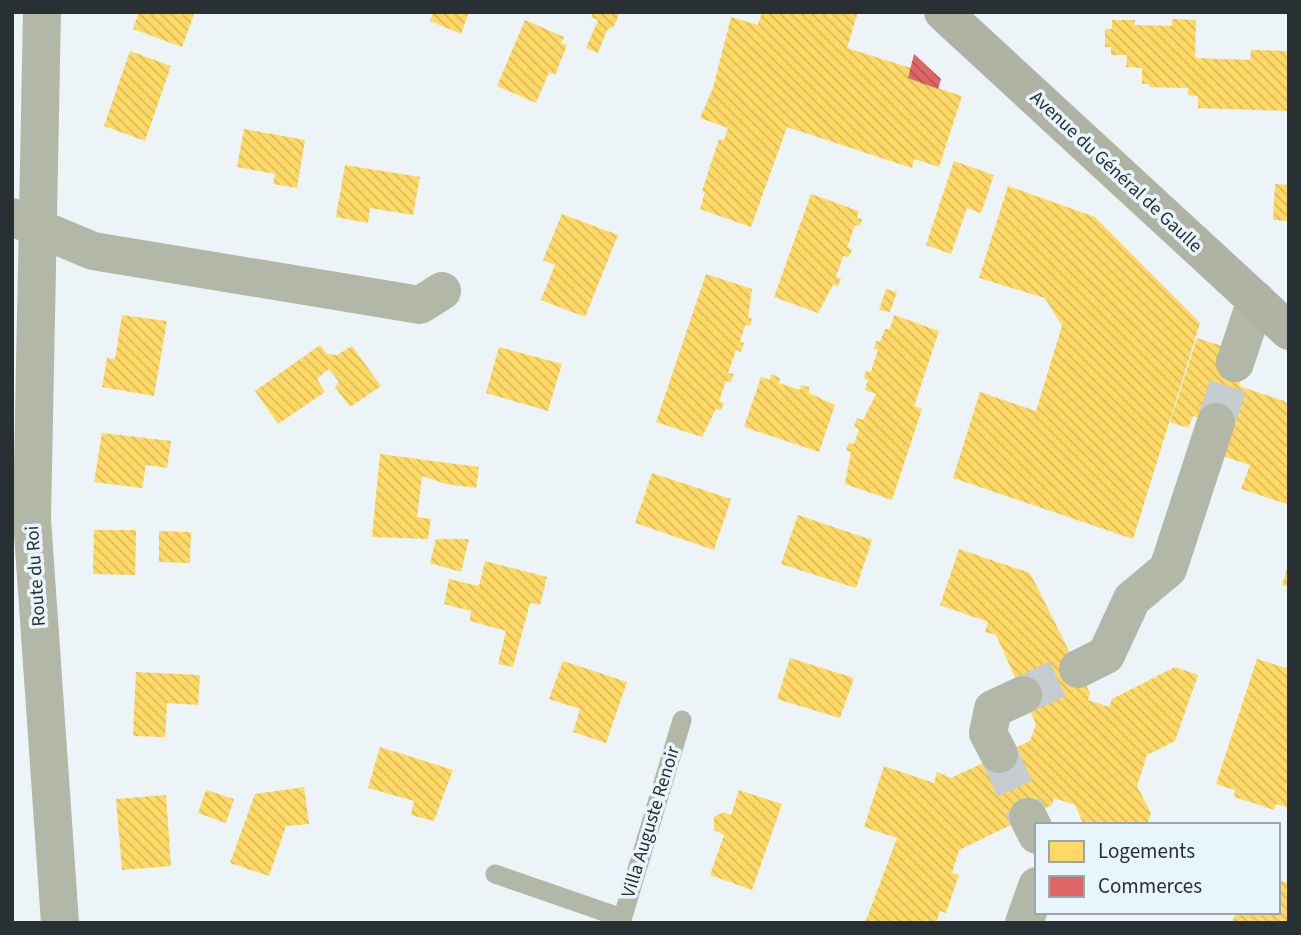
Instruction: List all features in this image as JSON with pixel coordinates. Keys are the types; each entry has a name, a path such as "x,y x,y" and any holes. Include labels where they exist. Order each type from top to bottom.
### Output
{"main road":[{"name":"Avenue du Général de Gaulle","path":"943,12 1289,331"}],"street":[{"name":"Route du Roi","path":"42,12 26,223 32,519 60,923"},
{"path":"26,223 93,251 420,305 442,291"},
{"path":"1235,363 1256,300"},
{"path":"1078,669 1106,655 1132,598 1168,569 1216,422"},
{"path":"999,754 988,733 993,709 1023,695"},
{"path":"1024,923 1035,892"}],"lane":[{"name":"Villa Auguste Renoir","path":"621,920 682,720"},
{"path":"495,874 621,920"}],"building: Logements":[{"path":"139,12 195,12 182,47 133,29"},
{"path":"433,12 469,12 461,34 430,21"},
{"path":"593,12 620,12 614,26 607,30 598,53 586,48 598,20 591,17"},
{"path":"762,12 858,12 847,48 911,68 908,78 962,96 939,167 914,159 912,168 787,127 751,227 700,209 705,192 702,191 719,139 724,140 728,128 700,118 713,88 731,17 758,25"},
{"path":"1172,19 1196,20 1195,58 1250,60 1251,50 1289,51 1289,111 1198,108 1198,96 1188,95 1188,88 1149,87 1149,84 1142,84 1142,68 1126,67 1127,55 1111,55 1111,47 1105,47 1105,29 1112,29 1112,20 1135,20 1134,25 1172,26"},
{"path":"525,20 564,37 561,43 567,45 555,75 549,72 536,103 497,86"},
{"path":"130,51 171,66 145,141 104,126"},
{"path":"244,129 305,140 297,188 273,184 275,174 237,167"},
{"path":"954,161 994,175 981,213 967,208 951,254 926,245"},
{"path":"345,165 420,177 413,215 370,208 368,223 336,217"},
{"path":"1275,184 1289,185 1289,221 1273,220"},
{"path":"1008,186 1095,217 1200,323 1133,539 953,478 980,392 1036,411 1062,326 1045,298 979,278"},
{"path":"811,194 859,211 857,218 862,219 860,226 855,225 847,248 852,249 849,257 843,256 836,277 841,278 838,286 833,285 818,313 774,297"},
{"path":"562,214 618,235 585,317 541,300 555,265 543,260"},
{"path":"706,274 752,289 748,318 752,318 750,326 745,325 740,342 744,343 741,352 736,350 728,373 734,374 731,382 726,381 719,401 724,403 721,410 716,409 702,437 656,422"},
{"path":"886,289 897,292 890,312 879,310"},
{"path":"122,315 167,321 154,396 102,387 107,358 115,359"},
{"path":"894,315 939,331 914,406 922,409 892,500 845,484 851,452 846,450 849,443 854,444 859,429 854,427 857,418 863,420 876,394 865,390 868,380 864,378 866,371 871,372 878,349 874,349 876,341 880,342 885,329 890,329"},
{"path":"1197,338 1232,349 1246,366 1239,386 1284,401 1289,406 1287,504 1241,489 1250,465 1216,454 1225,426 1193,416 1188,428 1170,422"},
{"path":"320,345 327,354 337,355 352,346 381,386 350,407 335,387 339,382 329,369 317,379 325,392 278,424 255,391"},
{"path":"499,347 562,364 548,411 486,393"},
{"path":"771,374 780,378 779,383 800,390 801,385 809,387 809,393 835,405 819,452 744,427 761,377 770,380"},
{"path":"102,433 171,441 167,468 146,465 142,488 94,482"},
{"path":"380,454 479,467 476,488 446,484 422,476 417,517 431,519 428,539 372,537"},
{"path":"652,473 731,499 714,550 635,523"},
{"path":"798,515 872,540 856,588 781,564"},
{"path":"94,530 136,530 135,575 93,574"},
{"path":"159,531 191,532 190,563 159,562"},
{"path":"436,539 469,539 461,572 430,563"},
{"path":"959,549 1030,573 1090,693 1088,700 1109,707 1112,699 1175,667 1198,675 1175,741 1147,755 1137,786 1151,813 1148,823 1083,823 1075,805 1054,798 1052,805 959,850 952,873 959,875 946,913 940,911 936,923 865,923 897,838 864,827 884,766 934,783 937,772 951,778 1030,741 1036,724 996,635 985,632 988,622 940,605"},
{"path":"485,561 547,577 540,605 530,603 513,667 498,664 506,631 470,621 471,611 444,604 449,579 479,586"},
{"path":"1289,565 1289,587 1282,585"},
{"path":"790,658 854,678 840,718 777,699"},
{"path":"1257,659 1289,669 1289,808 1276,804 1274,810 1234,797 1235,790 1216,784"},
{"path":"563,661 627,682 606,743 573,732 580,709 549,699"},
{"path":"136,672 200,675 198,705 167,703 165,737 133,736"},
{"path":"380,747 453,770 434,821 411,815 414,801 368,788"},
{"path":"304,787 309,824 286,826 269,876 230,863 255,794"},
{"path":"206,790 234,799 226,823 198,813"},
{"path":"739,790 782,804 752,890 710,875 724,835 714,830 714,817 723,812 731,815"},
{"path":"166,795 171,866 122,870 116,799"},
{"path":"1280,881 1289,883 1289,923 1232,923 1235,914 1280,914"}],"building: Commerces":[{"path":"914,54 941,79 938,89 908,78"}],"tunnel":[{"path":"1216,422 1235,363"},
{"path":"1023,695 1078,669"},
{"path":"999,754 1028,817"}]}
